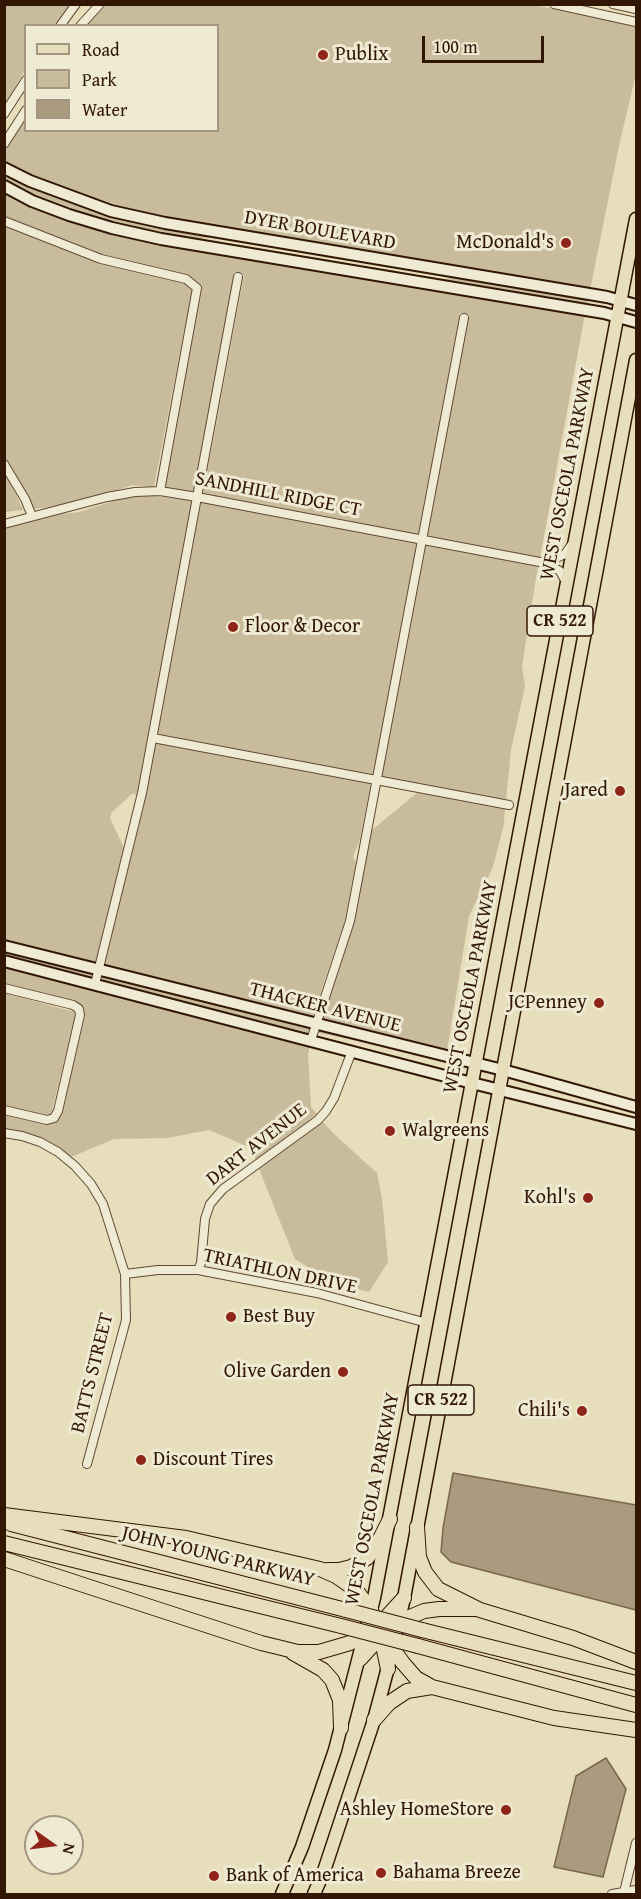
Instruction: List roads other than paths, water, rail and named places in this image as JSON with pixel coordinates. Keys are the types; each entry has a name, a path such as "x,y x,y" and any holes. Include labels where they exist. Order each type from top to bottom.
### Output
{"highway":[{"path":"4,1515 186,1538 320,1569 347,1582 373,1604 393,1648 416,1678 432,1687 554,1718 636,1730"},
{"path":"320,1569 339,1570 360,1562 377,1545 390,1519"},
{"name":"JOHN YOUNG PARKWAY","path":"4,1522 636,1683"},
{"path":"417,1527 419,1557 430,1580 446,1594 480,1610 573,1638 636,1662"},
{"name":"JOHN YOUNG PARKWAY","path":"4,1543 341,1626 636,1705"},
{"path":"4,1559 286,1649 309,1652 332,1650 350,1644 366,1634 424,1611 480,1610"},
{"path":"360,1659 404,1598"},
{"path":"382,1628 388,1669"},
{"path":"286,1649 323,1670 332,1680 339,1700 341,1728"},
{"path":"374,1720 389,1703 402,1694 418,1688 432,1687"}],"main road":[{"name":"DYER BOULEVARD","path":"4,168 30,181 111,212 636,305"},
{"name":"DYER BOULEVARD","path":"4,186 32,201 112,228 636,322"},
{"name":"WEST OSCEOLA PARKWAY","path":"282,1894 302,1847 341,1728 373,1604 636,219"},
{"path":"191,244 213,241 315,258 337,252"},
{"path":"350,271 359,262 440,276 456,273"},
{"name":"CR 522","path":"314,1894 324,1871 374,1720 404,1598 636,360"},
{"name":"THACKER AVENUE","path":"4,946 503,1070 636,1107"},
{"name":"THACKER AVENUE","path":"4,961 472,1083"},
{"path":"213,1015 217,999"},
{"path":"472,1083 636,1124"}],"street":[{"path":"61,24 76,4"},
{"path":"82,24 100,4"},
{"path":"554,4 636,22"},
{"path":"613,4 636,9"},
{"path":"4,114 24,83"},
{"path":"4,144 24,113"},
{"path":"4,221 101,259 186,279 197,288 160,491"},
{"path":"95,984 142,793 238,277"},
{"path":"311,1040 350,921 464,318"},
{"path":"4,464 26,499 32,516"},
{"name":"SANDHILL RIDGE CT","path":"4,524 107,497 135,492 160,491 545,563"},
{"path":"545,563 565,554 576,538"},
{"path":"545,563 560,571 567,584"},
{"path":"153,738 509,805"},
{"path":"4,988 73,1005 79,1009 80,1015 58,1111 54,1118 47,1120 4,1110"},
{"name":"DART AVENUE","path":"198,1270 201,1263 205,1219 210,1204 223,1189 318,1120 327,1111 352,1051"},
{"name":"BATTS STREET","path":"4,1133 40,1142 58,1152 91,1184 103,1203 125,1274 126,1320 87,1464"},
{"name":"TRIATHLON DRIVE","path":"125,1274 158,1270 198,1270 317,1293 427,1323"},
{"path":"624,1892 636,1843"},
{"path":"612,1894 636,1890"}],"water":[{"path":"453,1473 636,1505 636,1610 451,1562 441,1552"},
{"path":"606,1758 626,1789 603,1877 554,1867 576,1776"}],"place":[{"name":"Publix","path":"323,55"},
{"name":"McDonald's","path":"566,243"},
{"name":"Floor & Decor","path":"233,627"},
{"name":"Jared","path":"620,791"},
{"name":"JCPenney","path":"599,1003"},
{"name":"Walgreens","path":"390,1131"},
{"name":"Kohl's","path":"588,1198"},
{"name":"Best Buy","path":"231,1317"},
{"name":"Olive Garden","path":"343,1372"},
{"name":"Chili's","path":"582,1411"},
{"name":"Discount Tires","path":"141,1460"},
{"name":"Ashley HomeStore","path":"506,1810"},
{"name":"Bahama Breeze","path":"381,1873"},
{"name":"Bank of America","path":"214,1876"}]}
